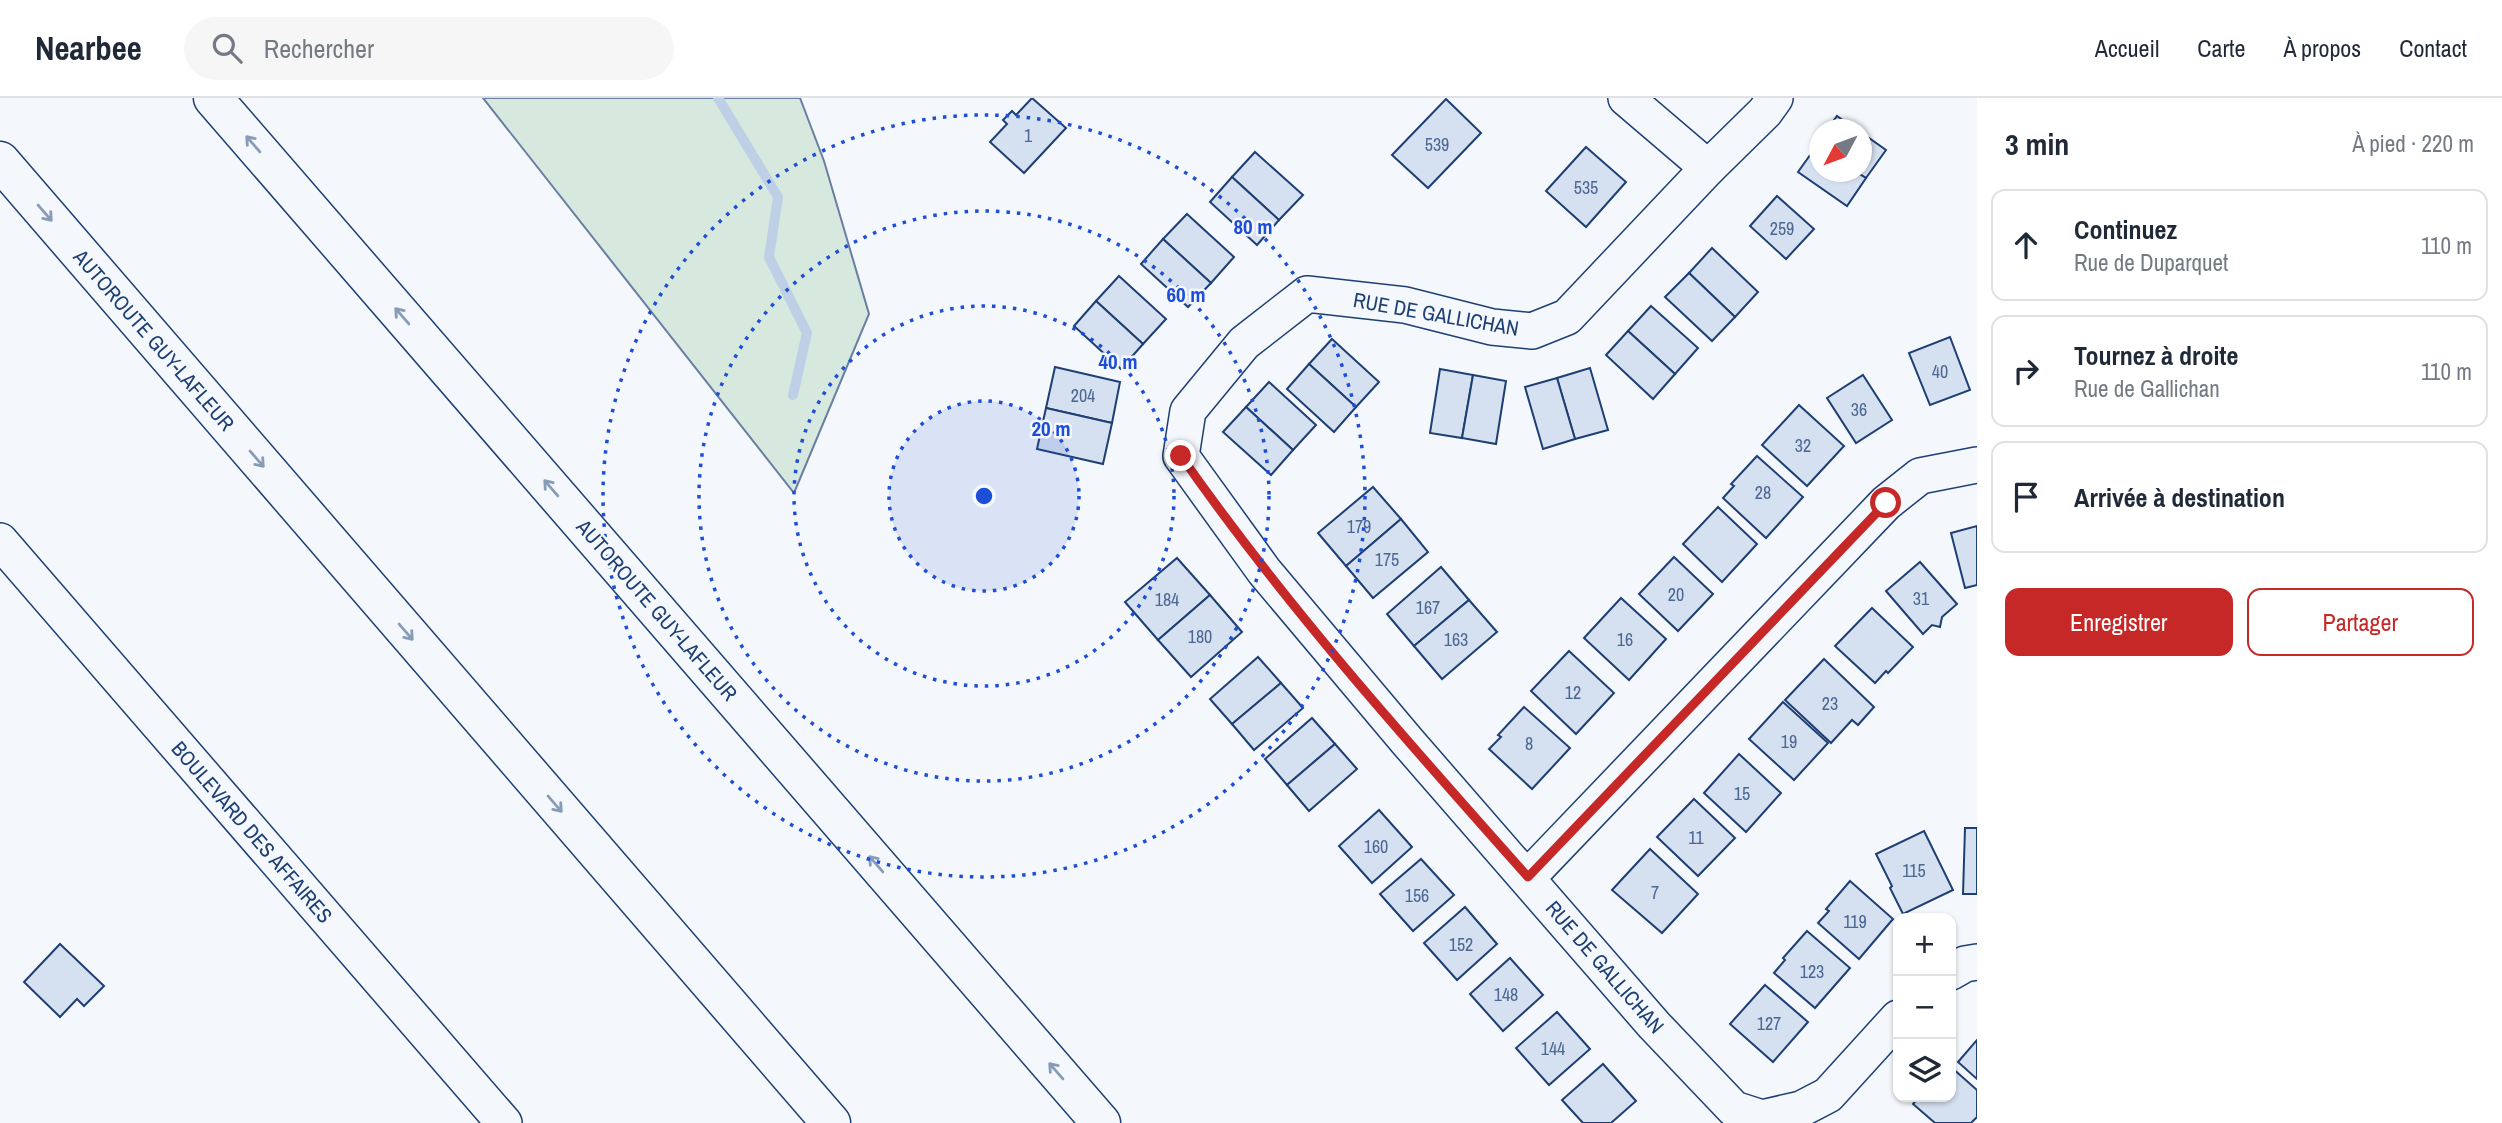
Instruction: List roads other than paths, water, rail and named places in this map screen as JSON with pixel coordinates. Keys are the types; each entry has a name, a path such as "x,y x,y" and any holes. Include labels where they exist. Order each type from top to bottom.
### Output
{"highway":[{"name":"AUTOROUTE GUY-LAFLEUR","path":"213,98 1101,1123"},
{"name":"AUTOROUTE GUY-LAFLEUR","path":"0,161 831,1123"}],"street":[{"path":"1626,98 1707,168"},
{"name":"RUE DE GALLICHAN","path":"1775,98 1765,112 1707,168 1567,317 1532,331 1492,327 1405,304 1307,294 1244,342 1188,411 1181,456 1264,571 1353,677 1654,1025 1734,1109 1762,1118 1801,1109 1828,1095 1893,1024"},
{"path":"1528,877 1886,503 1920,476 1977,465"},
{"name":"BOULEVARD DES AFFAIRES","path":"0,541 504,1123"},
{"path":"1956,969 1977,962"}],"waterway":[{"path":"718,98 778,197 769,257 807,333 793,395"}]}
